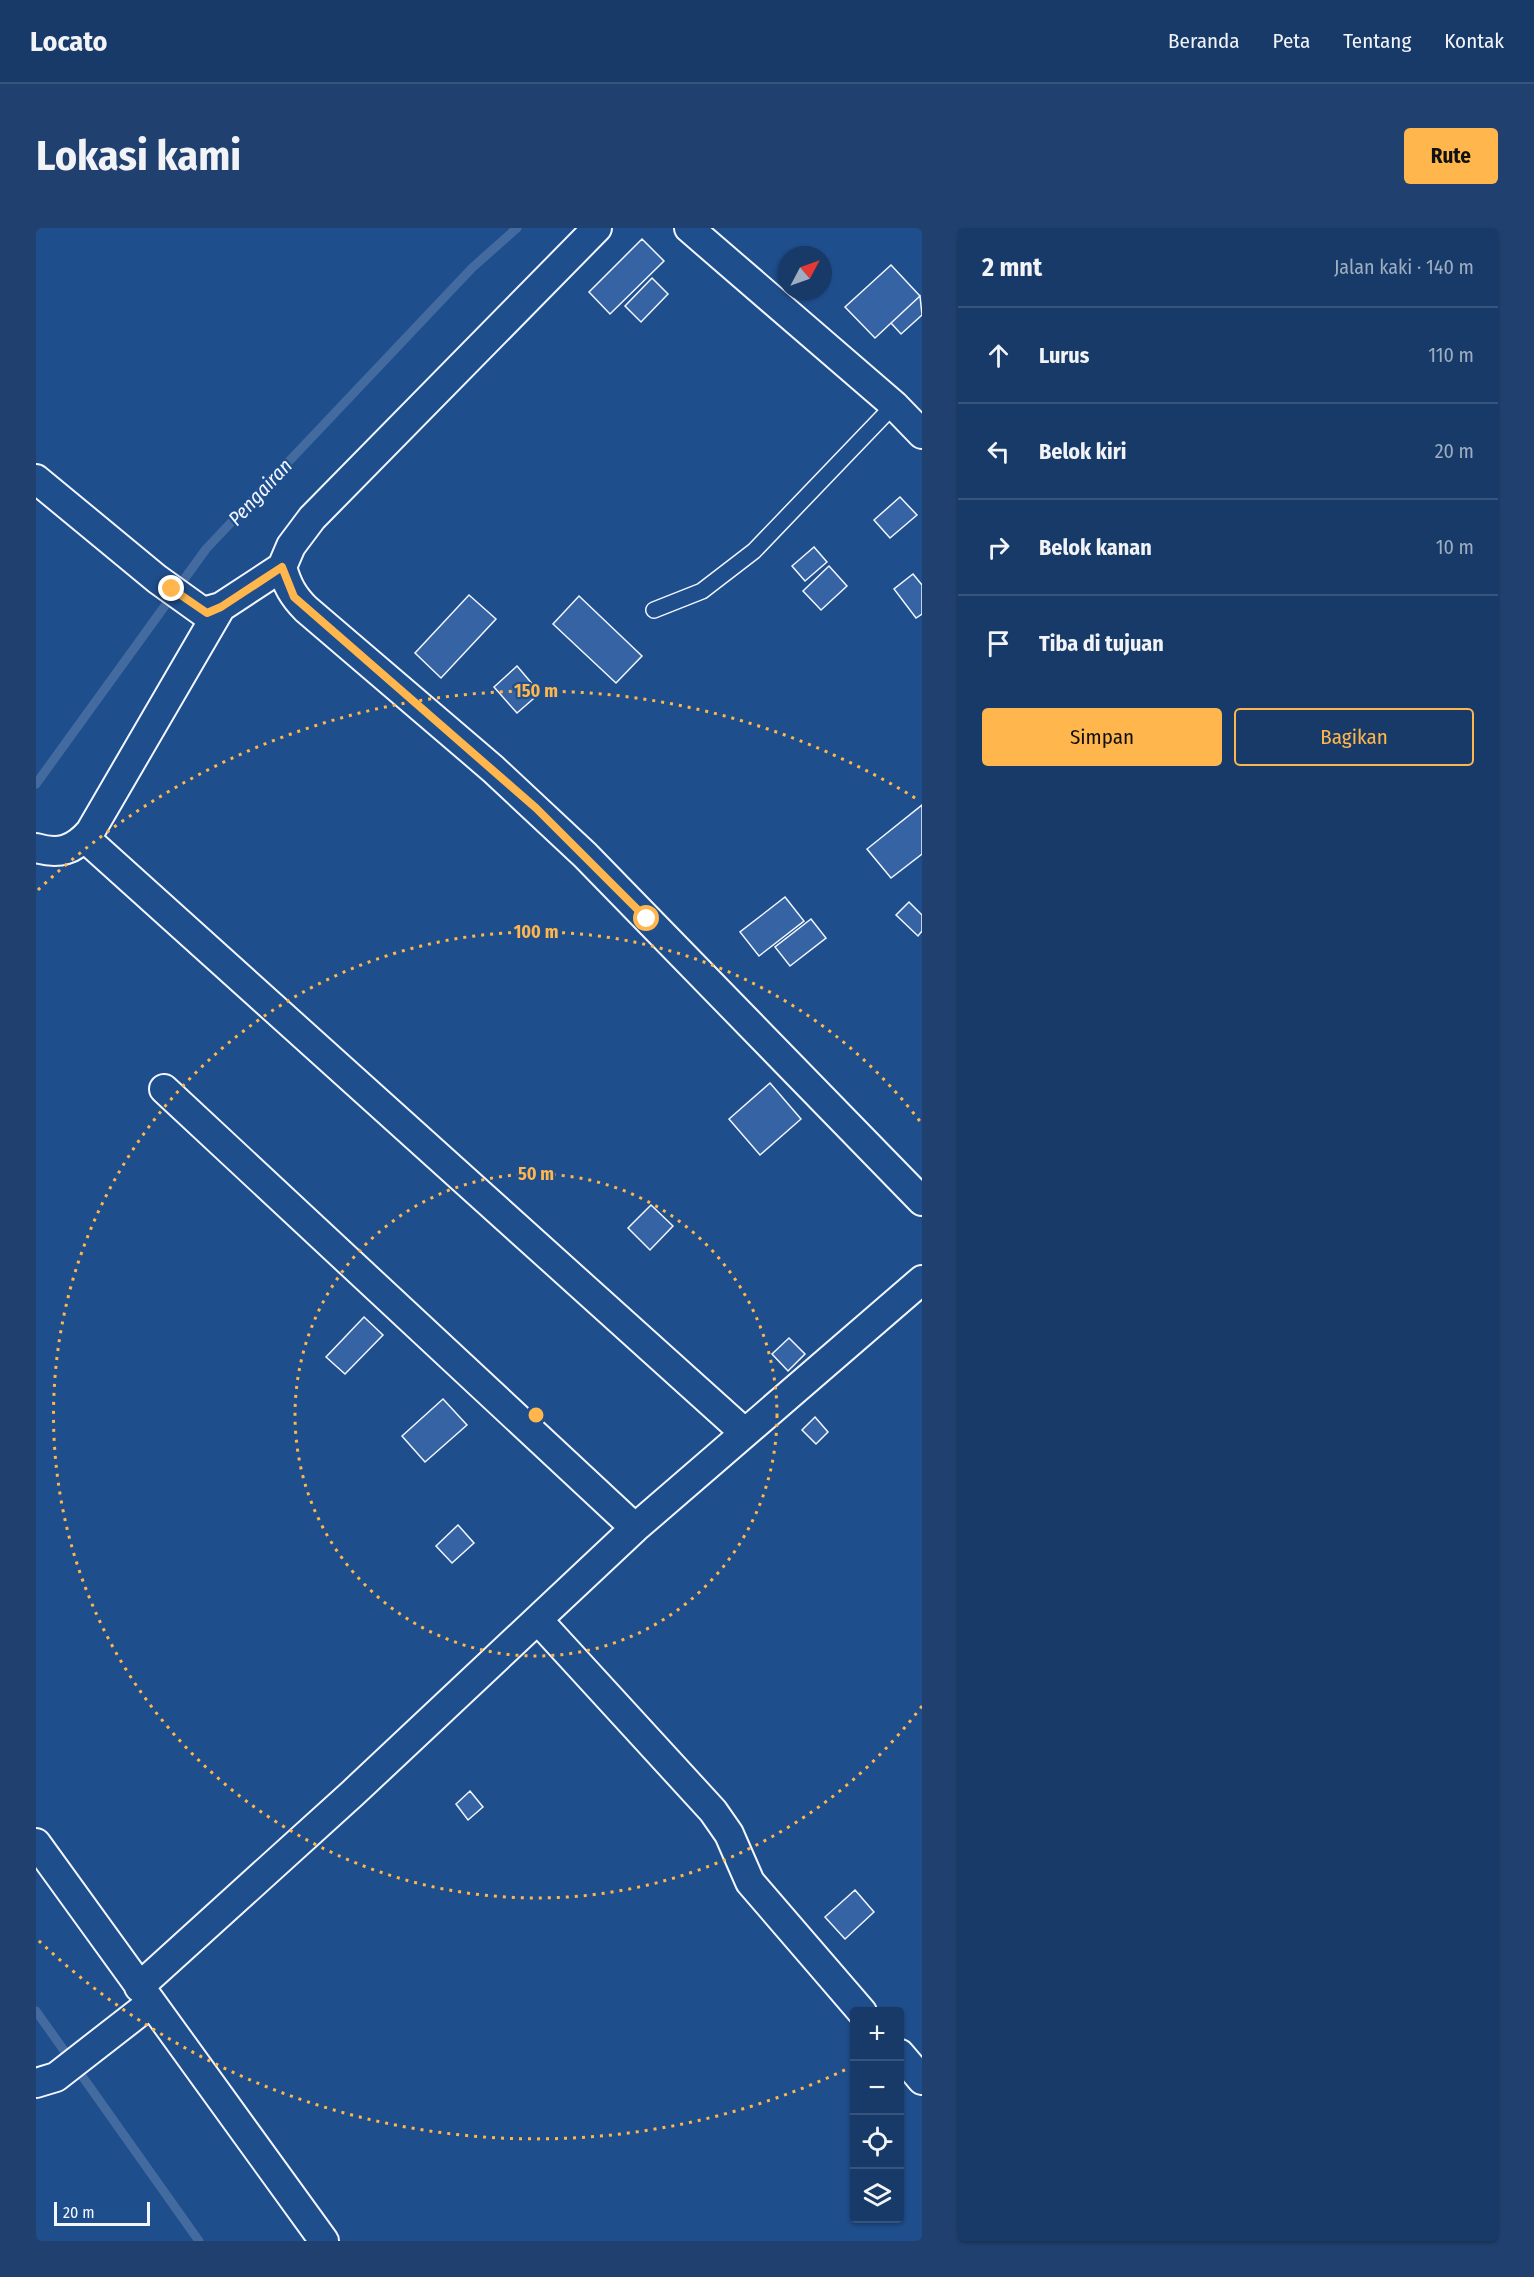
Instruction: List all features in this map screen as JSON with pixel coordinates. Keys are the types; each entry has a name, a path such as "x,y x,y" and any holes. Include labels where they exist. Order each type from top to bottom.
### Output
{"street":[{"path":"36,479 157,579 203,612 221,607 282,567 291,546 312,518 597,228"},
{"path":"689,228 894,405 922,434"},
{"path":"282,567 294,597 493,770 577,847 922,1201"},
{"path":"36,848 52,852 67,850 85,838 221,607"},
{"path":"85,838 745,1433"},
{"path":"164,1089 635,1528"},
{"path":"46,2080 115,2032 145,1995 353,1793 635,1528 922,1280"},
{"path":"538,1620 713,1811 729,1834 750,1882 858,2007"},
{"path":"36,1843 324,2241"},
{"path":"904,2059 922,2080"}],"lane":[{"path":"654,610 702,591 754,552 894,405"}],"building":[{"path":"642,239 664,261 610,314 589,292"},
{"path":"891,265 920,296 875,338 845,307"},
{"path":"652,278 668,294 641,322 625,306"},
{"path":"920,296 922,315 901,334 891,323"},
{"path":"900,497 917,515 890,538 874,520"},
{"path":"814,547 827,562 805,581 792,566"},
{"path":"829,566 847,586 821,610 803,591"},
{"path":"913,574 922,585 922,614 916,618 894,589"},
{"path":"469,595 496,619 441,678 415,653"},
{"path":"579,596 642,656 616,683 553,624"},
{"path":"517,666 540,693 517,713 494,687"},
{"path":"922,805 922,854 891,878 867,849"},
{"path":"785,897 804,921 759,956 740,932"},
{"path":"909,902 922,915 922,931 918,936 896,915"},
{"path":"811,919 826,938 790,966 775,947"},
{"path":"770,1083 801,1119 760,1155 729,1119"},
{"path":"651,1205 673,1226 650,1250 628,1228"},
{"path":"364,1317 383,1335 345,1374 326,1357"},
{"path":"789,1338 805,1354 788,1371 772,1354"},
{"path":"443,1399 467,1425 425,1462 402,1436"},
{"path":"815,1417 828,1432 816,1444 802,1430"},
{"path":"458,1525 474,1543 452,1563 436,1546"},
{"path":"470,1791 483,1807 468,1820 456,1804"},
{"path":"855,1890 874,1912 845,1939 825,1917"}],"waterway":[{"name":"Pengairan","path":"36,784 206,549 472,268 517,228"},
{"path":"36,2011 199,2241"}],"route":[{"path":"172,589 203,612 212,612 282,567 294,597 536,808 647,919"}]}
